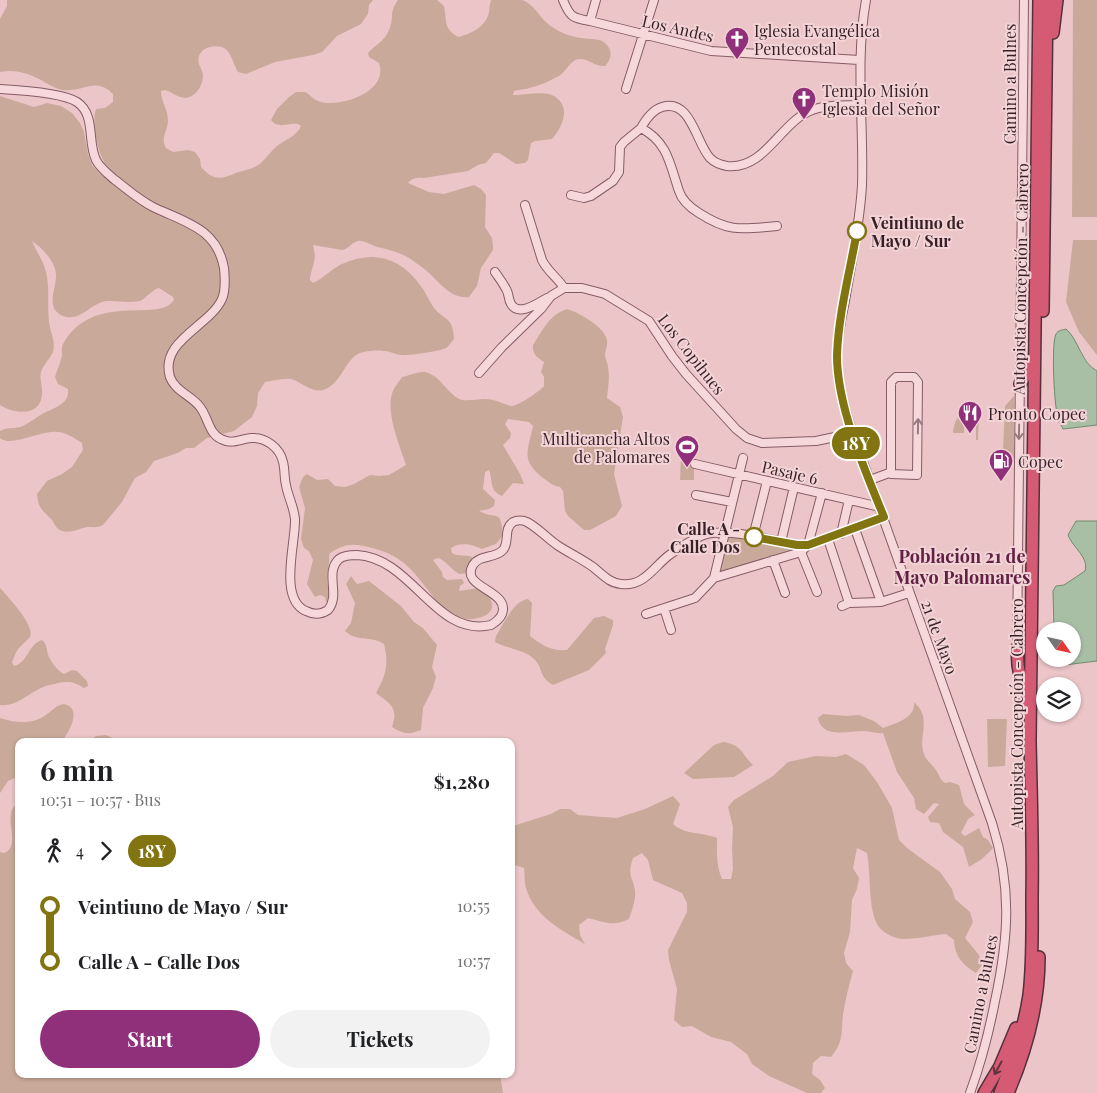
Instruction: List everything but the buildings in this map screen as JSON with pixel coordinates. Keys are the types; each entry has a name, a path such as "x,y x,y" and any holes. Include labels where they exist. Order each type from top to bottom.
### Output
{"highway":[{"name":"Autopista Concepción - Cabrero","path":"1000,1093 1020,1038 1028,1001 1031,973 1033,860 1030,740 1039,0"},
{"name":"Autopista Concepción - Cabrero","path":"1008,1093 1027,1040 1036,997 1039,962 1038,738 1047,0"},
{"path":"1047,69 1052,47 1056,0"},
{"path":"1020,384 1028,371 1035,348"},
{"path":"1017,648 1030,740"},
{"path":"984,1093 1000,1066 1013,1035 1031,973"},
{"path":"1018,1093 1027,1040"}],"street":[{"name":"Los Andes","path":"563,0 571,16 711,52 860,60"},
{"path":"590,20 596,0"},
{"path":"626,89 654,0"},
{"name":"21 de Mayo","path":"866,0 860,60 862,165 860,204 840,328 837,358 841,393 852,431 957,725"},
{"name":"Camino a Bulnes","path":"1017,648 1024,0"},
{"path":"0,89 52,95 77,102 87,113 95,155 102,168 142,201 188,222 207,235 214,244 224,267 225,285 223,295 220,303 212,312 175,348 170,361 169,373 175,386 201,408 216,437 229,442 251,438 261,439 270,443 280,454 284,465 286,486 294,517 290,559 292,590 295,601 304,610 318,614 328,610 334,598 332,574 336,563 344,557 360,556 373,558 393,568 407,578 453,620 472,626 492,625 500,617 502,603 475,582 471,572 477,561 497,554 504,548 508,528 516,521 524,521 530,524 609,580 632,584 643,580 667,557 702,536 725,532 808,545 856,529 884,517"},
{"path":"571,195 584,198 591,196 613,181 618,172 620,147 641,128 648,116 656,109 673,106 682,110 688,117 710,158 718,163 734,166 752,160 764,152 790,125 809,111 830,106 860,105"},
{"path":"641,128 653,134 658,140 674,171 681,197 689,207 716,224 725,227 740,229 777,226"},
{"path":"495,272 506,288 511,304 518,308 529,307 564,288 545,266 525,205"},
{"name":"Los Copihues","path":"564,288 576,287 605,294 649,320 686,374 736,429 747,438 762,443 816,441 852,431"},
{"path":"479,374 502,347 541,309 550,296"},
{"path":"870,480 891,474 917,475 918,382 914,377 896,377 891,382 891,474"},
{"path":"714,578 743,458"},
{"name":"Pasaje 6","path":"695,464 880,506"},
{"path":"754,537 767,481"},
{"path":"780,542 794,487"},
{"path":"646,614 695,598 714,578 801,552 808,545 822,493"},
{"path":"696,495 732,502"},
{"path":"841,534 849,500"},
{"path":"856,529 881,602"},
{"path":"828,539 845,605 881,602 910,593"},
{"path":"801,552 817,592"},
{"path":"773,560 785,593"},
{"path":"664,608 671,630"},
{"name":"Camino a Bulnes","path":"957,725 998,844 1004,868 1006,896 1006,931 1000,976 986,1043 970,1093"}],"shaded area":[{"path":"7,0 373,0 369,5 368,14 361,24 337,36 322,52 275,62 246,74 238,72 226,49 217,46 210,47 203,50 199,56 203,79 200,88 194,95 183,98 165,90 161,91 168,116 164,137 166,148 173,152 188,150 195,152 200,159 201,167 206,172 219,178 253,168 261,163 277,146 297,132 301,126 298,124 277,125 271,120 277,109 296,92 305,92 318,101 330,103 351,100 370,89 377,82 380,73 379,63 369,57 368,53 387,34 391,26 393,9 398,0 437,0 444,6 448,27 458,37 471,32 483,24 488,16 491,0 522,0 536,10 547,23 559,31 585,39 604,42 610,50 610,56 605,66 582,59 576,60 562,74 553,79 537,86 514,91 513,95 550,94 559,100 564,109 563,120 555,135 552,139 531,143 528,160 525,163 516,164 499,153 494,153 486,163 468,171 415,178 408,183 429,192 444,194 474,185 486,195 485,227 492,238 493,250 481,268 477,286 469,297 451,293 416,263 393,251 360,241 342,250 313,245 315,260 310,280 313,283 334,268 364,257 385,259 395,262 404,268 422,287 436,310 452,325 454,339 447,347 431,352 405,355 380,351 358,354 352,358 330,387 319,391 291,379 265,382 258,393 257,406 252,417 234,431 207,438 194,448 186,448 178,453 154,461 146,472 135,478 122,502 103,525 67,532 58,529 39,505 37,494 47,481 72,467 83,450 82,443 60,432 50,432 19,440 5,441 0,438 0,431 23,426 64,402 68,389 58,384 55,377 62,355 63,344 76,328 91,318 108,313 166,307 174,300 173,297 159,288 140,301 106,301 74,317 63,316 57,312 53,303 56,274 53,264 44,251 32,241 46,272 48,316 54,348 41,372 42,395 37,407 26,412 19,412 0,405 0,96 34,107 47,103 61,106 72,113 84,132 92,165 100,174 117,186 136,194 107,166 96,139 94,122 96,109 105,108 113,102 113,94 100,86 62,90 16,71 0,72 0,19 7,6"},
{"path":"1073,0 1097,0 1097,217 1072,217"},
{"path":"1073,240 1097,240 1097,355 1079,332 1066,302"},
{"path":"567,309 578,313 596,325 607,340 605,355 609,382 607,398 620,407 623,417 614,474 622,506 616,516 590,530 584,530 568,516 565,511 563,491 560,487 551,484 536,472 528,460 528,449 533,426 529,422 508,419 505,424 511,433 510,438 503,445 524,484 513,483 502,496 493,488 489,470 485,472 483,489 495,500 494,506 479,511 499,518 503,535 496,544 482,549 466,544 451,548 452,553 472,557 470,573 459,574 441,559 433,560 442,572 443,577 447,580 462,579 464,583 460,586 459,591 479,588 488,597 492,604 491,610 486,615 470,619 461,619 453,616 441,606 405,564 380,550 357,545 343,546 329,554 327,580 331,601 326,602 325,597 320,595 315,597 307,584 313,560 309,551 304,548 301,539 305,508 299,487 303,477 307,474 317,480 328,479 335,486 345,487 370,475 389,475 406,465 394,430 391,411 393,392 402,377 423,372 431,374 452,394 462,400 489,399 514,406 528,398 544,386 544,377 541,372 544,362 534,353 533,345 551,319"},
{"path":"1066,329 1074,339 1087,363 1097,371 1097,425 1063,429 1059,422 1053,363 1054,340 1059,331"},
{"path":"1014,396 1014,463 1003,449 1005,406"},
{"path":"979,411 978,440 976,440 976,417 964,417 964,433 953,433 956,422 961,415"},
{"name":"Multicancha Altos de Palomares","path":"681,456 694,457 694,480 680,480"},
{"path":"1076,521 1097,521 1097,661 1081,663 1081,622 1054,622 1053,591 1056,586 1064,585 1085,571 1086,566 1083,557 1068,535"},
{"path":"727,531 803,548 716,576"},
{"path":"351,576 357,584 369,581 401,606 437,645 432,667 436,677 423,708 421,730 406,733 392,727 394,710 389,703 376,693 386,670 384,644 379,641 355,637 345,631 351,623 355,603 346,584"},
{"path":"0,588 20,611 31,632 30,637 20,647 12,662 14,666 22,661 37,642 42,640 50,659 58,670 64,674 72,670 77,671 87,681 88,686 84,688 72,682 58,683 46,686 11,704 0,705"},
{"path":"528,599 532,603 530,636 552,649 567,650 594,618 604,616 613,620 605,649 606,653 589,670 553,685 548,682 531,656 495,642 496,636 513,608"},
{"path":"914,702 924,720 922,744 925,757 943,782 959,785 964,804 975,815 968,819 961,833 965,836 979,828 983,837 988,840 993,848 982,859 969,867 963,847 943,832 939,823 930,822 928,817 939,804 934,803 924,814 916,809 914,798 897,772 883,733 830,731 820,725 818,718 823,714 859,715 874,721 883,728 904,720 912,712"},
{"path":"64,704 70,706 73,710 73,721 68,732 64,738 15,738 15,778 8,781 0,793 0,718 18,722 36,720 42,718 56,707"},
{"path":"987,719 1007,719 1005,766 988,767"},
{"path":"106,735 113,738 94,738"},
{"path":"723,742 738,747 753,765 734,777 693,779 684,773 714,745"},
{"path":"846,754 864,765 877,782 892,808 899,840 940,872 952,889 955,899 970,912 973,922 965,938 979,955 982,965 976,973 960,960 954,940 946,934 900,939 884,932 878,926 873,914 867,853 857,848 853,868 859,878 852,900 850,932 844,953 846,963 853,971 838,1046 831,1057 821,1056 813,1063 812,1074 820,1080 825,1088 821,1093 807,1093 769,1076 752,1064 747,1054 731,1042 711,1037 692,1026 682,1027 674,1020 677,989 668,950 687,912 687,903 682,893 653,880 648,860 642,853 633,858 631,864 630,872 635,894 634,905 629,919 613,923 588,918 579,925 580,935 585,944 558,928 535,907 526,888 524,868 515,865 516,825 551,814 560,809 570,809 578,815 617,818 645,809 673,796 680,804 673,824 688,832 717,838 717,859 720,874 722,879 731,879 733,869 733,827 728,807 734,800 773,776 788,762 816,756 836,757"},
{"path":"15,805 15,1078 501,1078 503,1093 0,1093 0,852 4,853 11,846 10,818"}],"bus line":[{"name":"18Y","path":"754,537 797,545 808,545 884,517 842,400 838,376 839,334 857,231"}],"place":[{"name":"Iglesia Evangélica Pentecostal","path":"737,60"},
{"name":"Templo Misión Iglesia del Señor","path":"804,120"},
{"name":"Veintiuno de Mayo / Sur","path":"857,231"},
{"name":"Pronto Copec","path":"970,434"},
{"name":"Multicancha Altos de Palomares","path":"687,468"},
{"name":"Copec","path":"1001,482"},
{"name":"Calle A - Calle Dos","path":"754,537"}],"district":[{"name":"Población 21 de Mayo Palomares","path":"962,566"}]}
